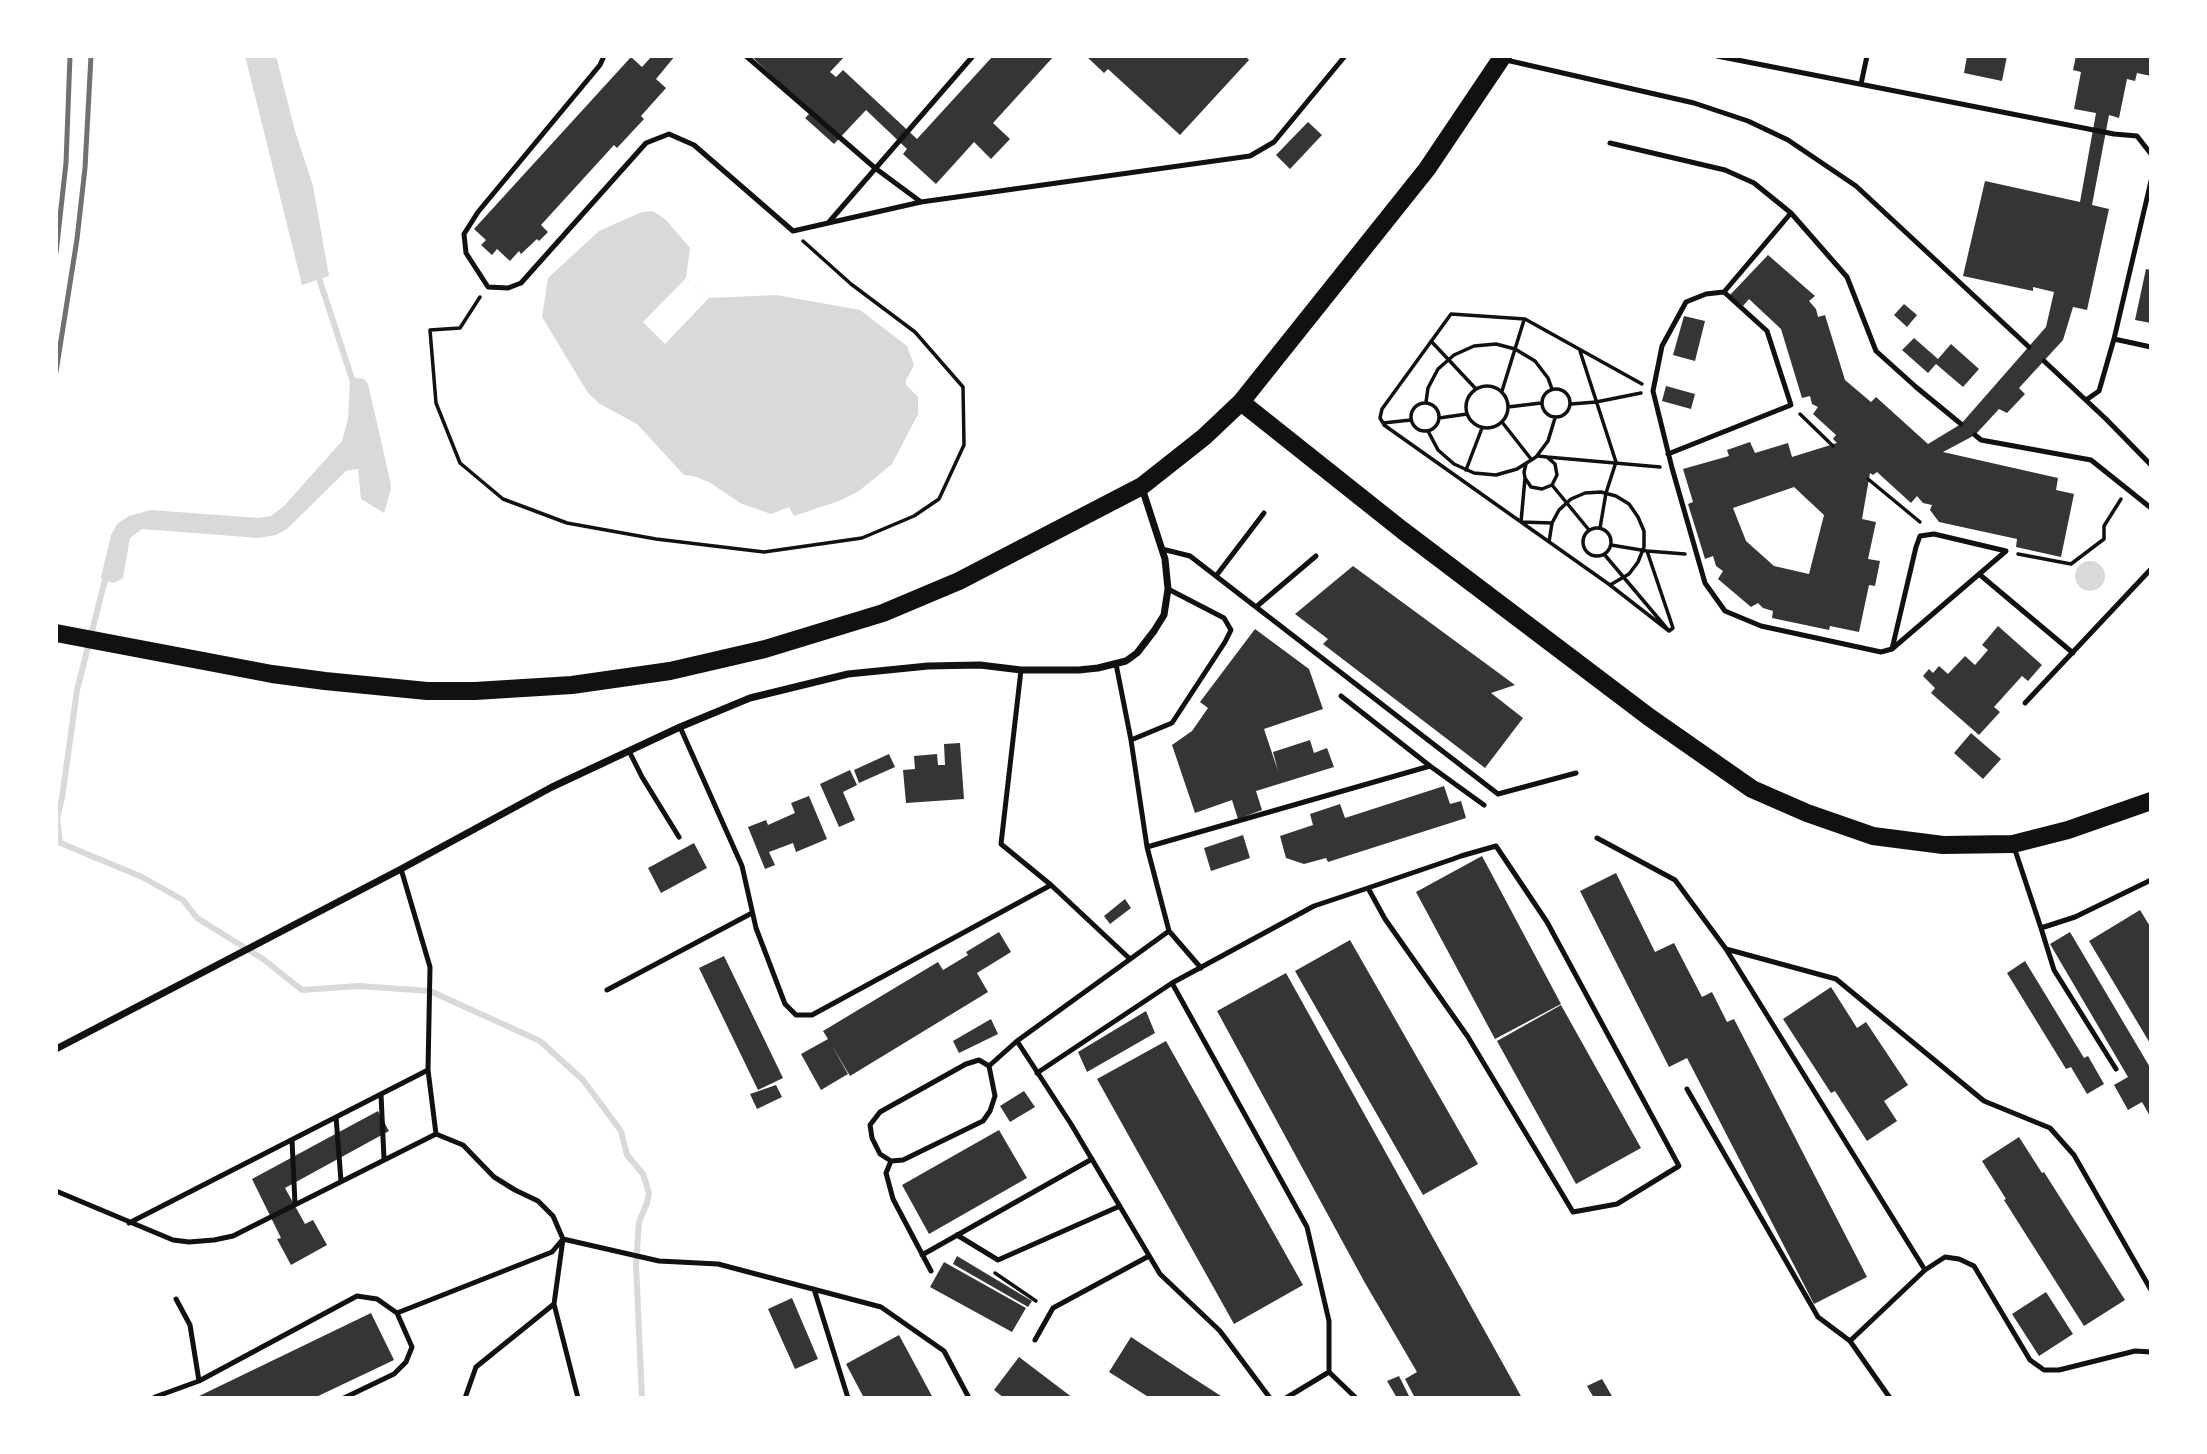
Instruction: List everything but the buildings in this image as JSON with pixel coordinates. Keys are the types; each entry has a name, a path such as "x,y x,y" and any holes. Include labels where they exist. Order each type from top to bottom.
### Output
{"main road":[{"path":"56,633 325,681 427,691 522,690 670,671 765,649 883,613 959,581 1142,486 1204,437 1241,402 1427,169 1502,57"},
{"path":"1241,402 1413,539 1649,717 1752,789 1807,813 1873,835 1942,845 2013,844 2068,830 2151,801"}],"street":[{"path":"56,1049 552,787 680,727 750,698 848,674 928,666 980,665 1021,670 1079,670 1116,664 1131,658 1148,642 1164,615 1168,589 1162,548 1142,486"}],"lane":[{"path":"604,56 600,65 478,212 464,234 466,253 488,287 508,288 521,283 646,143 669,134 694,145 793,231 921,202 1250,156 1274,142 1345,56"},
{"path":"746,56 875,168 921,202"},
{"path":"829,222 974,56"},
{"path":"1717,56 2114,134 2137,136 2151,154"},
{"path":"1861,83 1867,56"},
{"path":"1502,57 1694,103 1748,121 1788,140 1857,186 2029,347"},
{"path":"1610,144 1725,170 1754,183 1790,213 1847,277 1876,351 1961,424"},
{"path":"2087,400 2099,391 2151,181"},
{"path":"1790,213 1724,292 1706,294 1686,302 1662,346 1653,391 1705,583 1725,611 1761,626 1881,652 1892,649 2006,551"},
{"path":"1668,454 1791,405 1767,331 1724,292"},
{"path":"2114,339 2151,347"},
{"path":"2043,361 2087,400 2151,465"},
{"path":"1975,435 1981,440 2091,460 2151,508"},
{"path":"1216,576 1264,513"},
{"path":"1892,649 1920,536 1934,534 2006,551"},
{"path":"1162,548 1190,556 1498,794 1576,773"},
{"path":"1256,607 1316,556"},
{"path":"2025,703 2151,569"},
{"path":"1979,574 2073,653"},
{"path":"1131,740 1172,723 1231,631 1224,618 1168,589"},
{"path":"1116,664 1147,847 1169,931 1200,968"},
{"path":"1021,670 1001,844 1051,885 1130,959"},
{"path":"1341,696 1485,805"},
{"path":"680,727 742,866 756,928 785,1004 796,1015 812,1015 1051,885"},
{"path":"629,751 642,778 679,837"},
{"path":"1147,847 1430,766"},
{"path":"1597,838 1675,880 1726,949 1925,1270"},
{"path":"2013,844 2054,970 2116,1069"},
{"path":"1037,1073 1172,983 1314,906 1461,856 1496,846 1546,922 1679,1166 1617,1204 1573,1212 1468,1037 1385,919 1368,888"},
{"path":"401,869 430,967 428,1070 436,1134"},
{"path":"2042,928 2075,917 2151,880"},
{"path":"607,990 752,912"},
{"path":"989,1066 1017,1041 1169,931"},
{"path":"1726,949 1836,979 1984,1101 2050,1128 2074,1155 2151,1290"},
{"path":"1172,983 1307,1227 1329,1321 1329,1372 1356,1398"},
{"path":"1017,1041 1092,1158 1160,1274 1220,1331 1270,1398"},
{"path":"979,1060 989,1066 995,1096 983,1121 903,1160 891,1161 880,1154 872,1138 870,1125 880,1112 966,1064 979,1060"},
{"path":"129,1223 428,1070"},
{"path":"1687,1089 1818,1317 1850,1342 1890,1398"},
{"path":"381,1094 384,1159"},
{"path":"336,1117 341,1181"},
{"path":"56,1191 173,1240 214,1240 233,1236 436,1134 463,1144 494,1177 538,1201 553,1216 563,1239 554,1304 578,1398"},
{"path":"292,1140 295,1204"},
{"path":"922,1255 1092,1158"},
{"path":"891,1161 886,1173 893,1199 931,1271"},
{"path":"957,1235 998,1259 1120,1206"},
{"path":"563,1239 659,1261 718,1264 881,1307 944,1351 969,1398"},
{"path":"397,1313 545,1257 563,1239"},
{"path":"1035,1340 1053,1308 1149,1256"},
{"path":"1850,1342 1925,1270 1945,1256 1974,1266 2030,1360 2044,1370 2059,1370 2135,1351 2151,1352"},
{"path":"814,1289 848,1398"},
{"path":"155,1397 199,1381 357,1296 377,1299 397,1313 412,1347 406,1362 394,1374 344,1398"},
{"path":"176,1299 190,1325 199,1381"},
{"path":"465,1398 476,1367 554,1304"},
{"path":"1286,1398 1329,1372"}],"path":[{"path":"488,287 460,328 430,330 436,403 460,463 503,499 567,523 656,539 764,552 862,538 914,516 939,499 964,445 963,387 915,332 851,284 793,231"},
{"path":"1653,391 1525,319 1451,314 1382,408 1380,418 1382,423 1610,585 1669,631"},
{"path":"1502,391 1525,319"},
{"path":"1431,341 1476,389"},
{"path":"1426,402 1428,388 1438,369 1454,355 1474,346 1496,344 1515,349 1535,361 1548,378 1552,390"},
{"path":"1580,349 1616,463 1606,493 1600,528"},
{"path":"1489,386 1502,391 1508,407 1502,422 1482,428 1467,414 1467,400 1476,389 1489,386"},
{"path":"1552,390 1565,392 1571,404 1564,416 1555,418 1544,411 1542,403 1545,395 1552,390"},
{"path":"1571,404 1653,391"},
{"path":"1411,420 1414,408 1426,402 1434,405 1440,418"},
{"path":"1508,407 1542,403"},
{"path":"1791,405 1833,446"},
{"path":"1440,418 1467,414"},
{"path":"1411,420 1419,430 1428,431 1436,426 1440,418"},
{"path":"1521,522 1524,472 1548,441 1555,418"},
{"path":"1382,423 1411,420"},
{"path":"1502,422 1531,460"},
{"path":"1466,470 1482,428"},
{"path":"1428,431 1438,450 1454,464 1474,473 1496,475 1517,469 1531,460 1547,457 1672,468"},
{"path":"1525,478 1531,487 1536,489 1552,485 1557,470 1547,457"},
{"path":"1868,479 1934,534"},
{"path":"1552,485 1589,530"},
{"path":"2006,551 2071,564 2104,539 2104,526 2127,488"},
{"path":"1549,542 1552,523 1559,510 1585,493 1606,493 1629,504 1639,517 1644,531 1645,551 1673,628 1669,631"},
{"path":"1521,522 1552,523"},
{"path":"1600,528 1609,534 1611,545 1604,554 1596,556 1585,549 1584,537 1589,530 1600,528"},
{"path":"1611,545 1698,555"},
{"path":"1610,585 1624,577 1645,551"},
{"path":"1604,554 1669,631"},
{"path":"995,1272 1036,1301"}],"shaded area":[{"path":"245,56 276,56 295,131 313,186 329,276 302,285"},
{"path":"653,211 666,220 690,248 686,278 709,298 776,295 860,310 907,346 914,365 906,385 918,397 918,414 892,464 859,491 839,501 794,516 789,507 771,514 740,503 709,482 684,475 637,424 600,404 588,393 542,317 548,278 599,231 642,212"},
{"path":"364,379 368,384 390,480 391,489 384,513 361,499 358,469 346,471 287,529 276,535 259,538 142,529 130,538 123,578 114,583 103,580 101,577 111,535 117,524 129,516 151,510 259,518 271,516 284,506 342,441 348,419 350,380"},
{"path":"2090,561 2096,562 2104,570 2104,582 2096,590 2090,591 2084,590 2076,582 2075,576 2076,570 2084,562"}],"pier":[{"path":"686,278 709,298 665,344 643,322"}],"waterway":[{"path":"317,272 354,385"},
{"path":"60,843 57,818 77,690 106,576"},
{"path":"58,842 142,877 183,900 197,918 263,959 302,990 359,986 430,991 540,1041 583,1080 621,1131 627,1155 643,1174 649,1193 639,1222 636,1265 642,1398"}],"railway":[{"path":"56,253 66,163 70,56"},
{"path":"56,372 85,168 91,56"}]}
